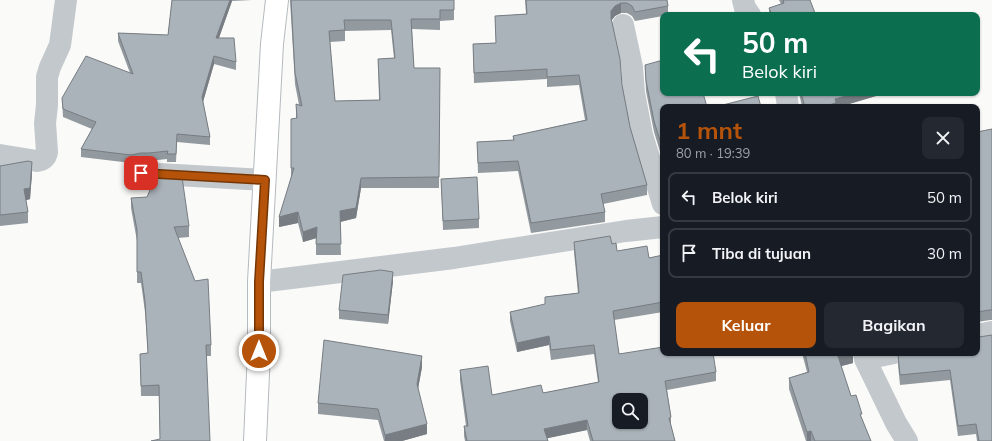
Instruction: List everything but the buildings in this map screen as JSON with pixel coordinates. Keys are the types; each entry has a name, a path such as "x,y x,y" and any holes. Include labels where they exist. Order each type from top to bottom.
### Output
{"main road":[{"path":"255,441 259,351 259,282 272,44 277,0"}],"street":[{"path":"0,155 37,161 43,160 46,156 47,77 60,45 66,0"},
{"path":"743,0 748,12"},
{"path":"623,25 632,67 634,93 639,123 660,194"},
{"path":"141,173 265,180"},
{"path":"259,282 454,258 626,231 660,227"},
{"path":"980,334 992,332"},
{"path":"864,356 896,424 908,441"}],"route":[{"path":"141,173 265,180 259,282 259,351"}]}
